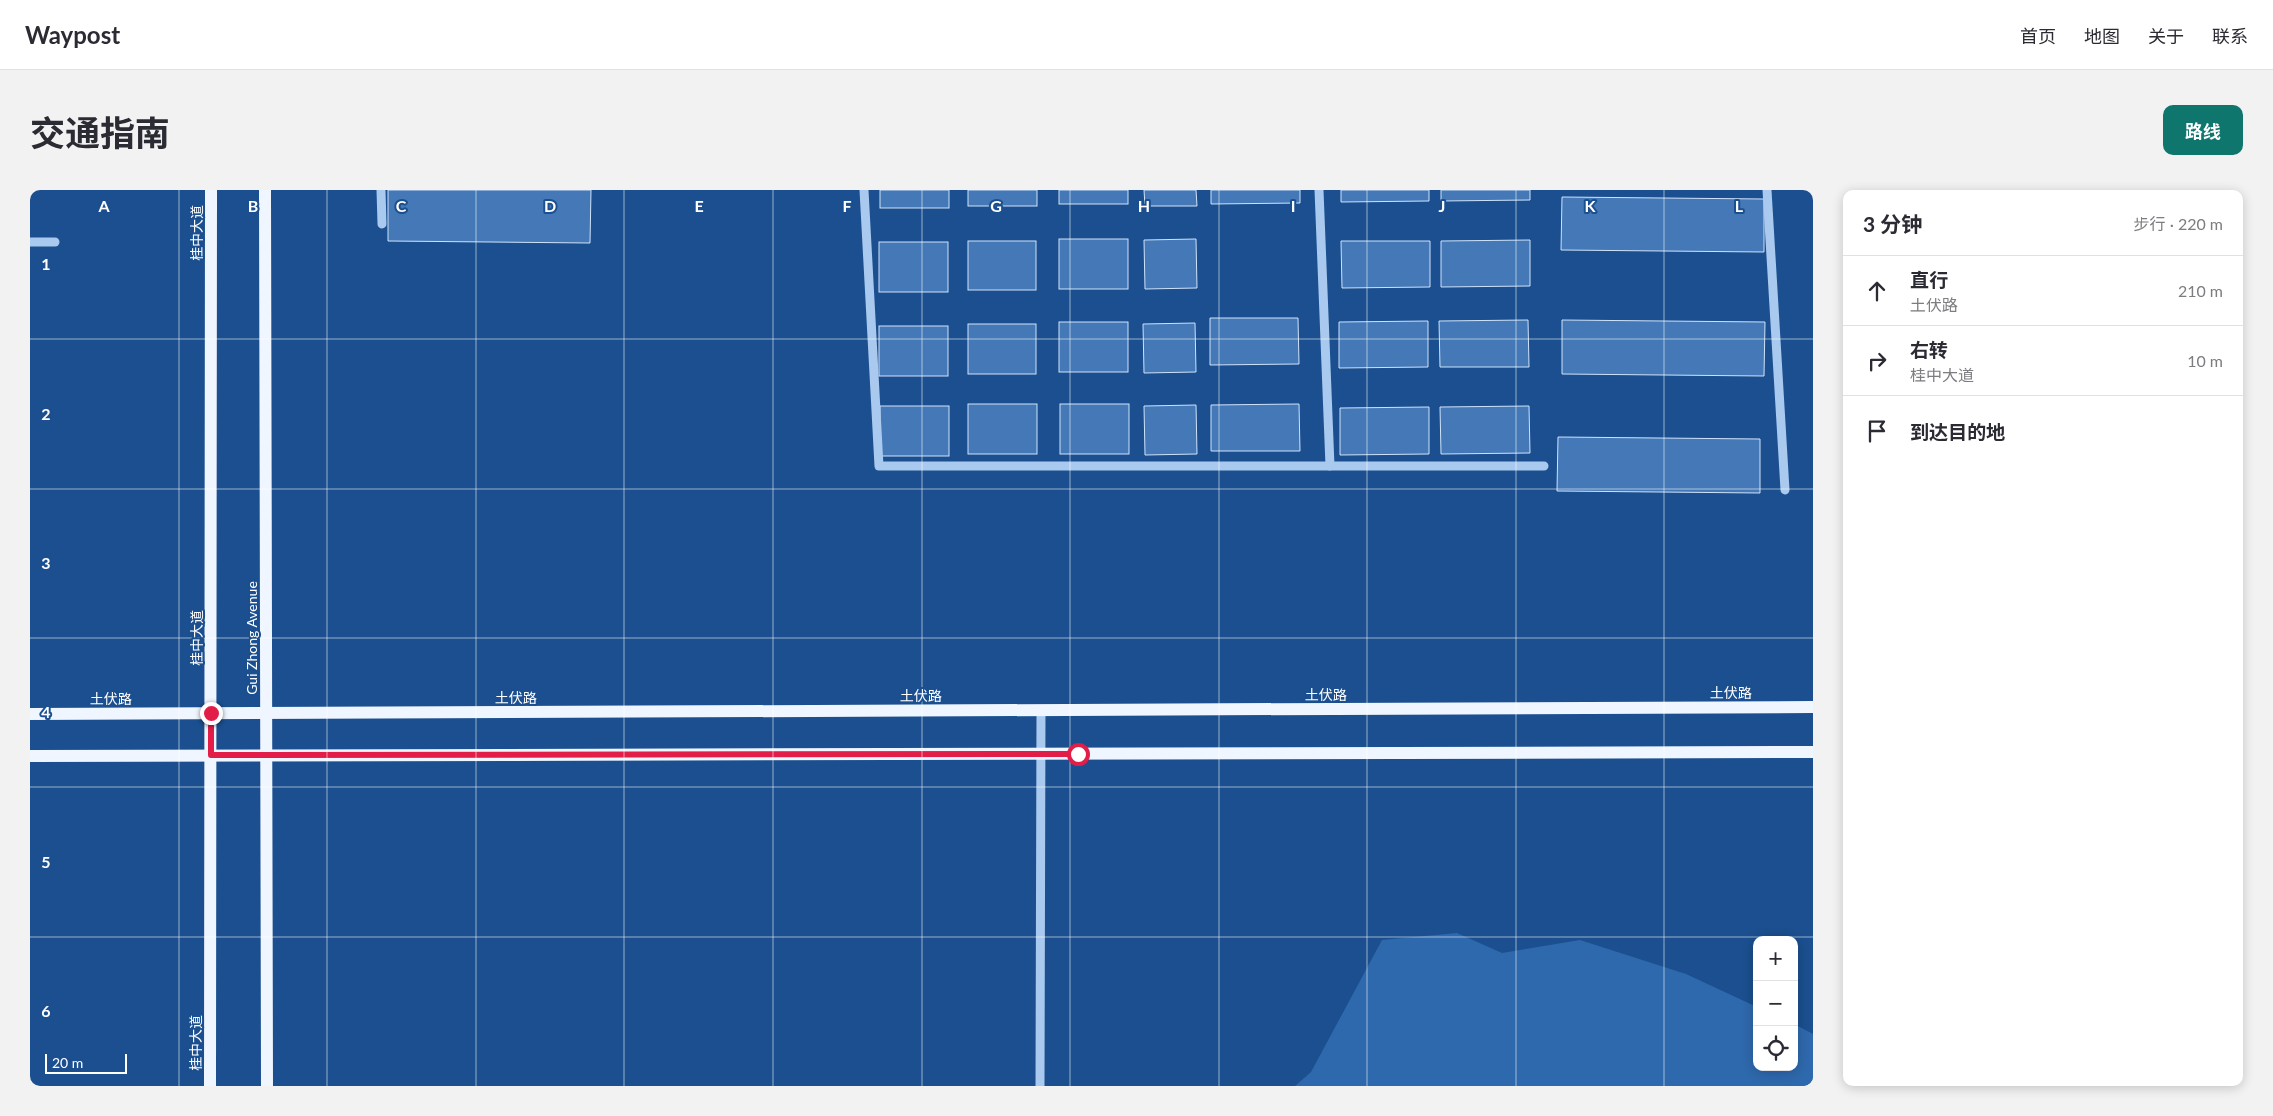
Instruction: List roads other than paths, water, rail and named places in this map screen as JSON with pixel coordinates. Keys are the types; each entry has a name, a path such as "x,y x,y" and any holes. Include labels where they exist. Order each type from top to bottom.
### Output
{"main road":[{"name":"桂中大道","path":"210,1086 211,190"},
{"name":"Gui Zhong Avenue","path":"265,190 266,1086"},
{"name":"土伏路","path":"30,714 1813,707"},
{"path":"30,756 1813,752"}],"street":[{"path":"381,190 382,224"},
{"path":"864,190 878,466 1544,466"},
{"path":"1319,190 1330,466"},
{"path":"1767,190 1785,490"},
{"path":"30,242 55,242"},
{"path":"1040,1086 1041,710"}]}
